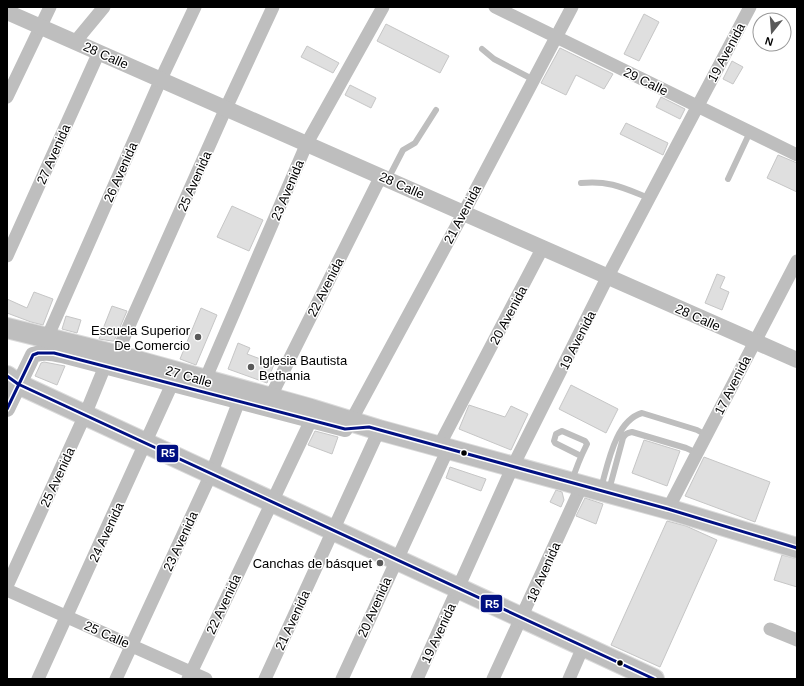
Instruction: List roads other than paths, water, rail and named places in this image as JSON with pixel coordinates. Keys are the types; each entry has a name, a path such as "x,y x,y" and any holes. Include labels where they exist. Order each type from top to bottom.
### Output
{"main road":[{"name":"27 Calle","path":"7,328 47,338 111,361 205,380 668,509 797,548"},
{"path":"13,380 146,444 654,679"}],"street":[{"path":"7,97 50,7"},
{"path":"75,42 104,7"},
{"name":"26 Avenida","path":"47,338 161,79 195,7"},
{"name":"25 Avenida","path":"7,586 273,7"},
{"name":"23 Avenida","path":"205,380 307,143 383,7"},
{"name":"29 Calle","path":"495,7 797,155"},
{"name":"21 Avenida","path":"265,679 334,531 366,426 464,212 572,7"},
{"name":"19 Avenida","path":"417,679 513,466 608,276 750,7"},
{"name":"28 Calle","path":"7,12 464,212 797,360"},
{"name":"27 Avenida","path":"7,256 99,52"},
{"name":"22 Avenida","path":"270,398 384,177"},
{"name":"20 Avenida","path":"342,679 396,560 444,447 543,247"},
{"name":"17 Avenida","path":"668,509 797,261"},
{"name":"27 Calle","path":"13,380 33,355 38,353 54,353 111,361 172,384 345,429 366,426"},
{"path":"7,409 13,380"},
{"name":"24 Avenida","path":"38,679 172,384"},
{"name":"23 Avenida","path":"116,679 211,474 239,401"},
{"name":"22 Avenida","path":"190,676 311,420"},
{"name":"18 Avenida","path":"493,679 522,618 591,488"},
{"name":"25 Calle","path":"7,590 132,645 190,676 206,679"},
{"path":"770,629 797,640"},
{"path":"569,679 583,647"}],"lane":[{"path":"482,49 494,59 534,80"},
{"path":"384,177 403,150 415,143 436,110"},
{"path":"728,179 750,132"},
{"path":"581,183 594,182 612,184 649,198"},
{"path":"591,488 620,431 627,421 635,415 642,413 697,430 706,435"},
{"path":"581,456 555,443 554,441 556,434 562,431 585,441 587,444 576,468 591,488"},
{"path":"591,488 625,434 629,432 686,448 697,453"}],"place":[{"name":"Escuela Superior De Comercio","path":"198,337"},
{"name":"Iglesia Bautista Bethania","path":"251,367"},
{"name":"Canchas de básquet","path":"380,563"}]}
